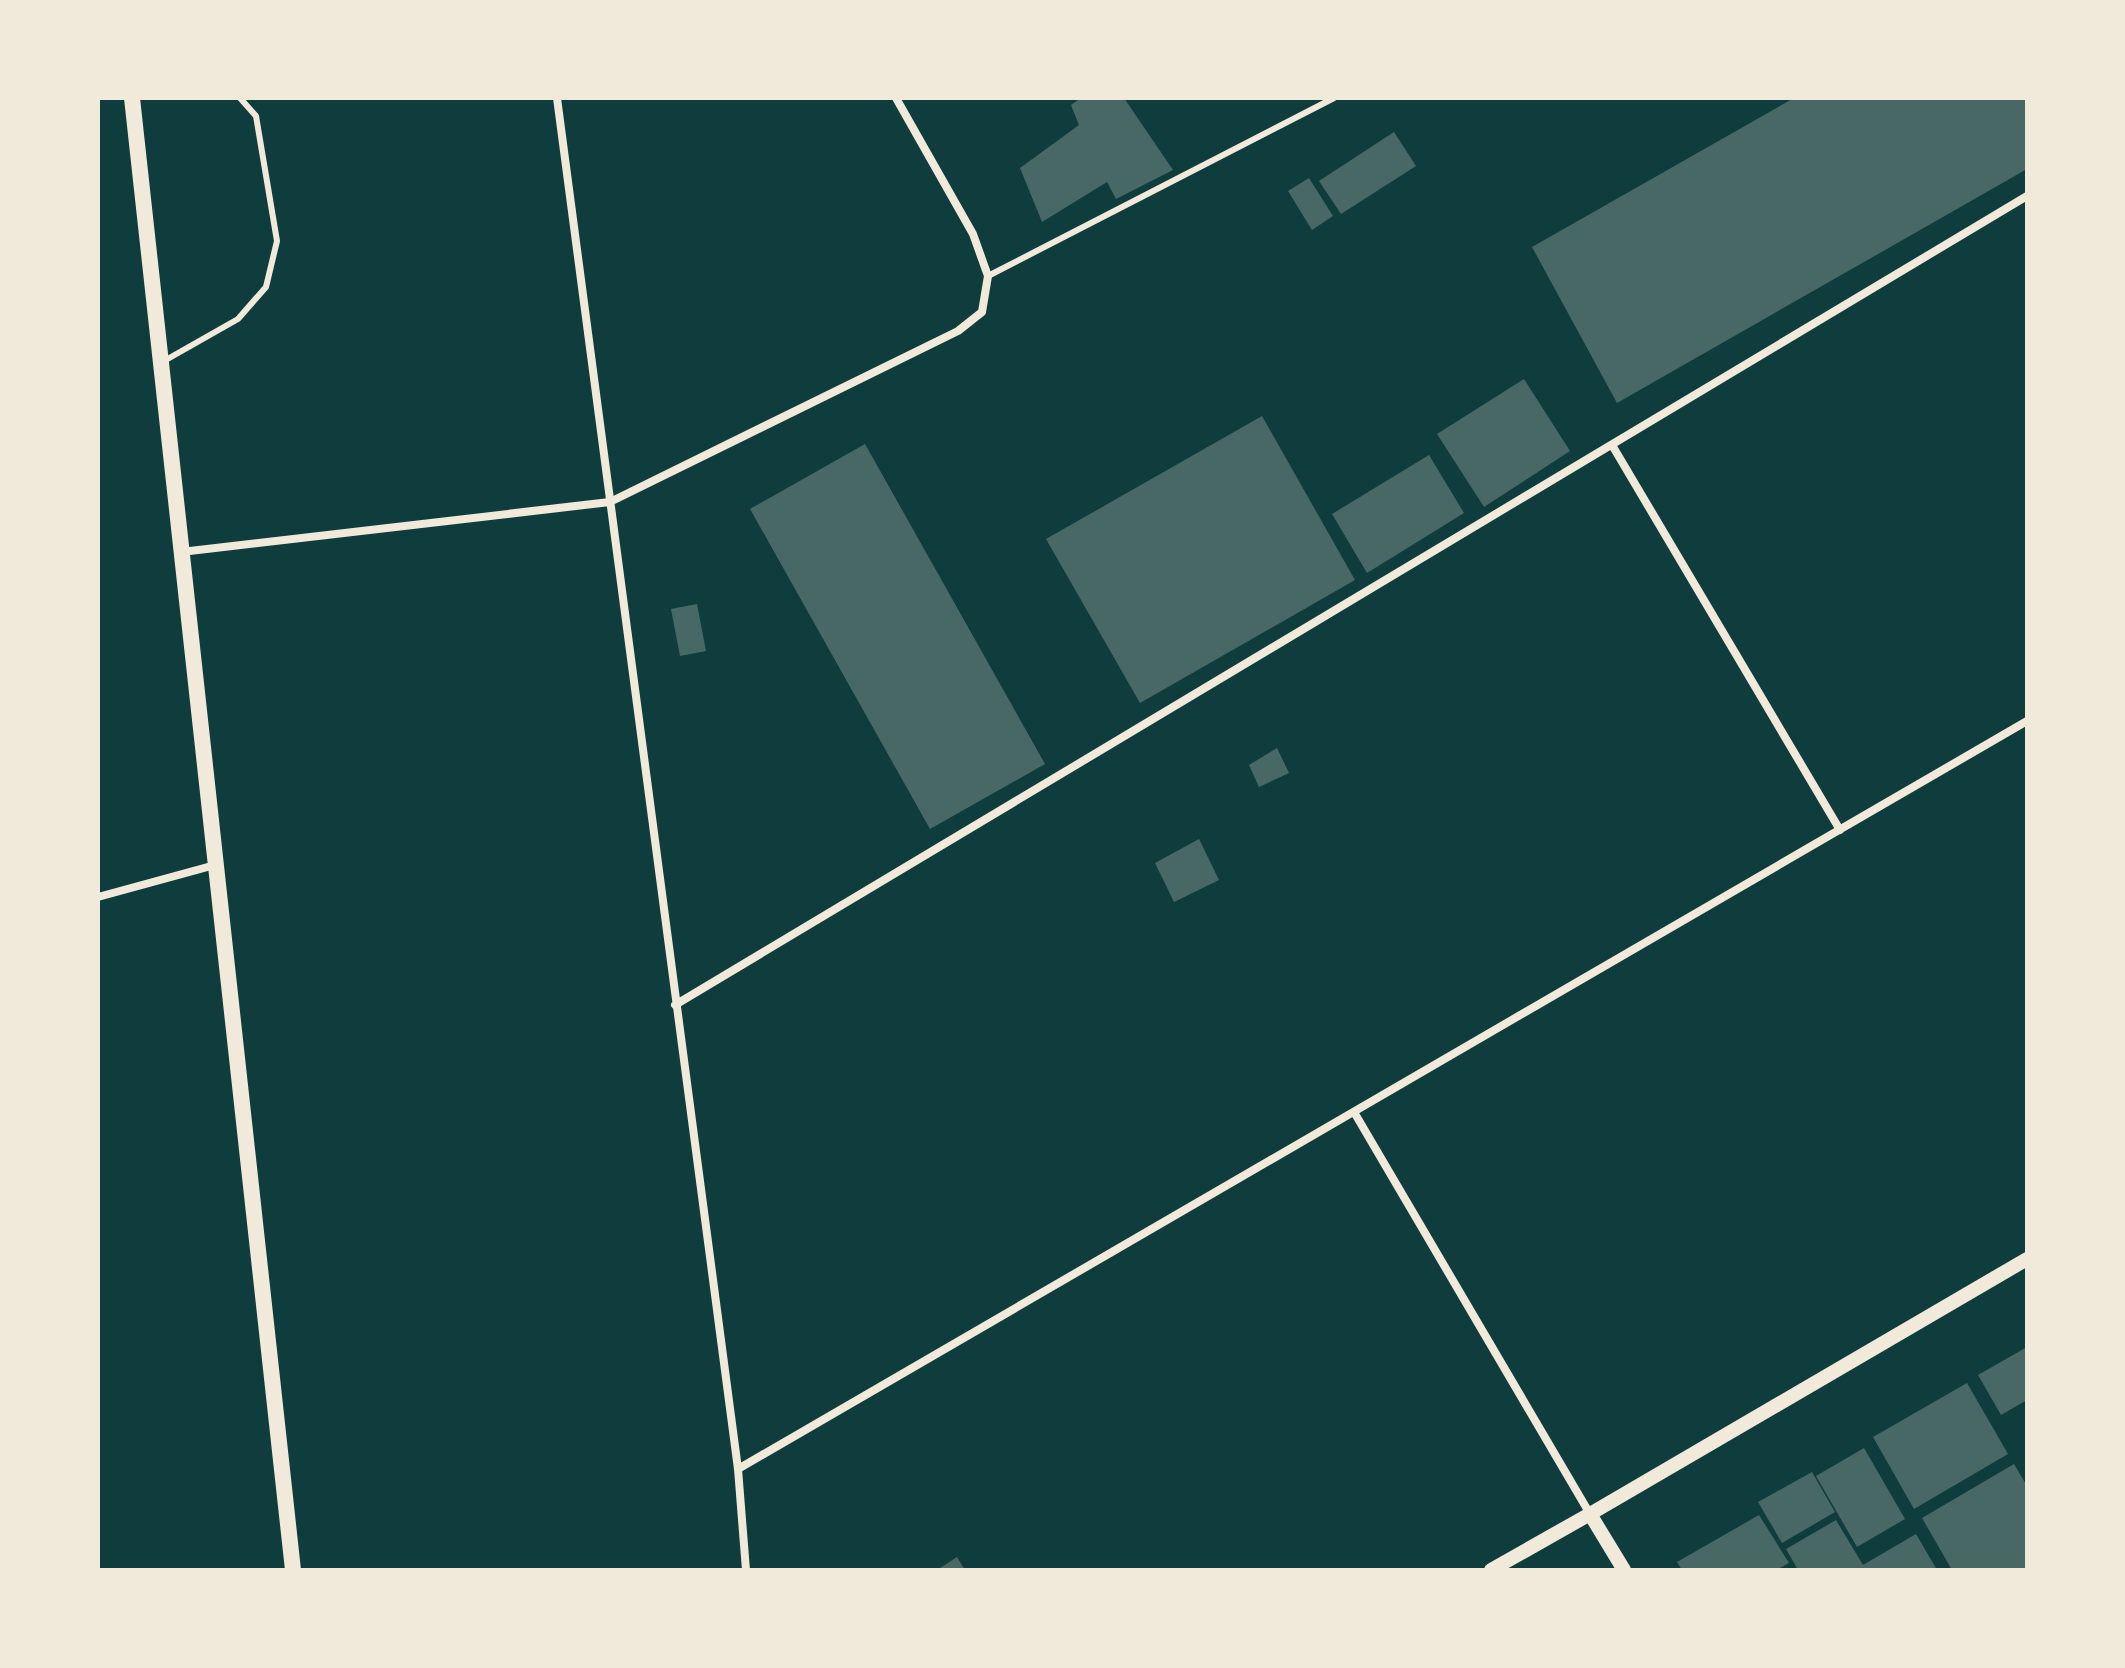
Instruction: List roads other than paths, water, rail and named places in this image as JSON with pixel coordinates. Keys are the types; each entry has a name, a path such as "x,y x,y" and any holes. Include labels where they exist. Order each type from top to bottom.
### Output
{"main road":[{"path":"132,98 293,1570"}],"street":[{"path":"557,98 738,1469 746,1570"},
{"path":"181,552 610,502 958,331 982,312 988,276 973,234 896,98"},
{"path":"675,1005 2027,196"},
{"path":"1612,445 1840,830"},
{"path":"738,1469 2027,721"},
{"path":"98,897 215,865"},
{"path":"1354,1112 1624,1570"},
{"path":"1491,1570 2027,1259"}],"lane":[{"path":"161,363 238,319 266,287 277,241 256,116 240,98"},
{"path":"988,276 1334,98"}]}
